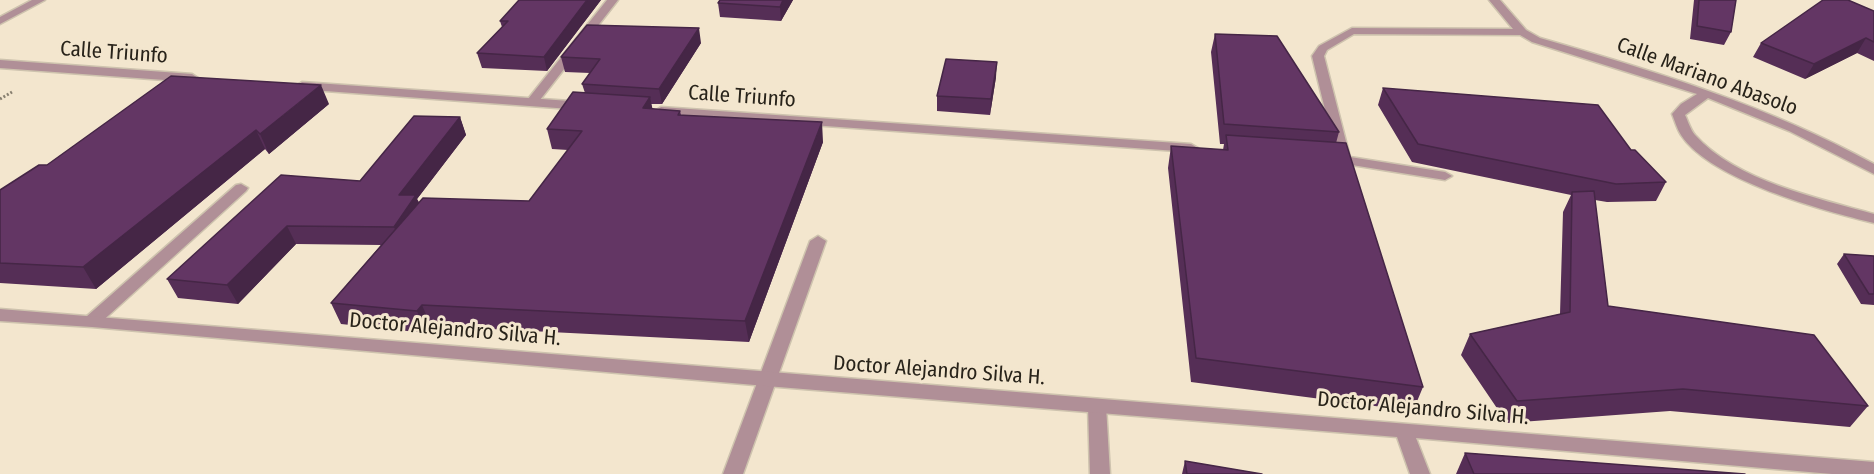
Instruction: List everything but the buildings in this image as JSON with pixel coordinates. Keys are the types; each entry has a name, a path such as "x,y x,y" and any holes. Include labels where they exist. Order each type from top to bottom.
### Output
{"street":[{"path":"0,21 40,0"},
{"path":"532,102 613,0"},
{"name":"Calle Mariano Abasolo","path":"1494,0 1522,32 1536,40 1649,73 1707,94 1838,148 1874,170"},
{"name":"Calle Mariano Abasolo","path":"1344,159 1318,56 1323,48 1352,31 1522,32"},
{"name":"Calle Triunfo","path":"0,64 204,79"},
{"path":"286,85 603,107"},
{"path":"1707,94 1685,106 1678,114 1680,124 1692,139 1712,157 1741,174 1795,195 1874,219"},
{"name":"Calle Triunfo","path":"650,111 1204,149"},
{"path":"1320,158 1344,159 1445,176"},
{"path":"92,321 241,188"},
{"path":"733,474 818,241"},
{"name":"Doctor Alejandro Silva H.","path":"0,315 1874,470"},
{"path":"1097,406 1100,474"},
{"path":"1404,430 1420,474"}]}
